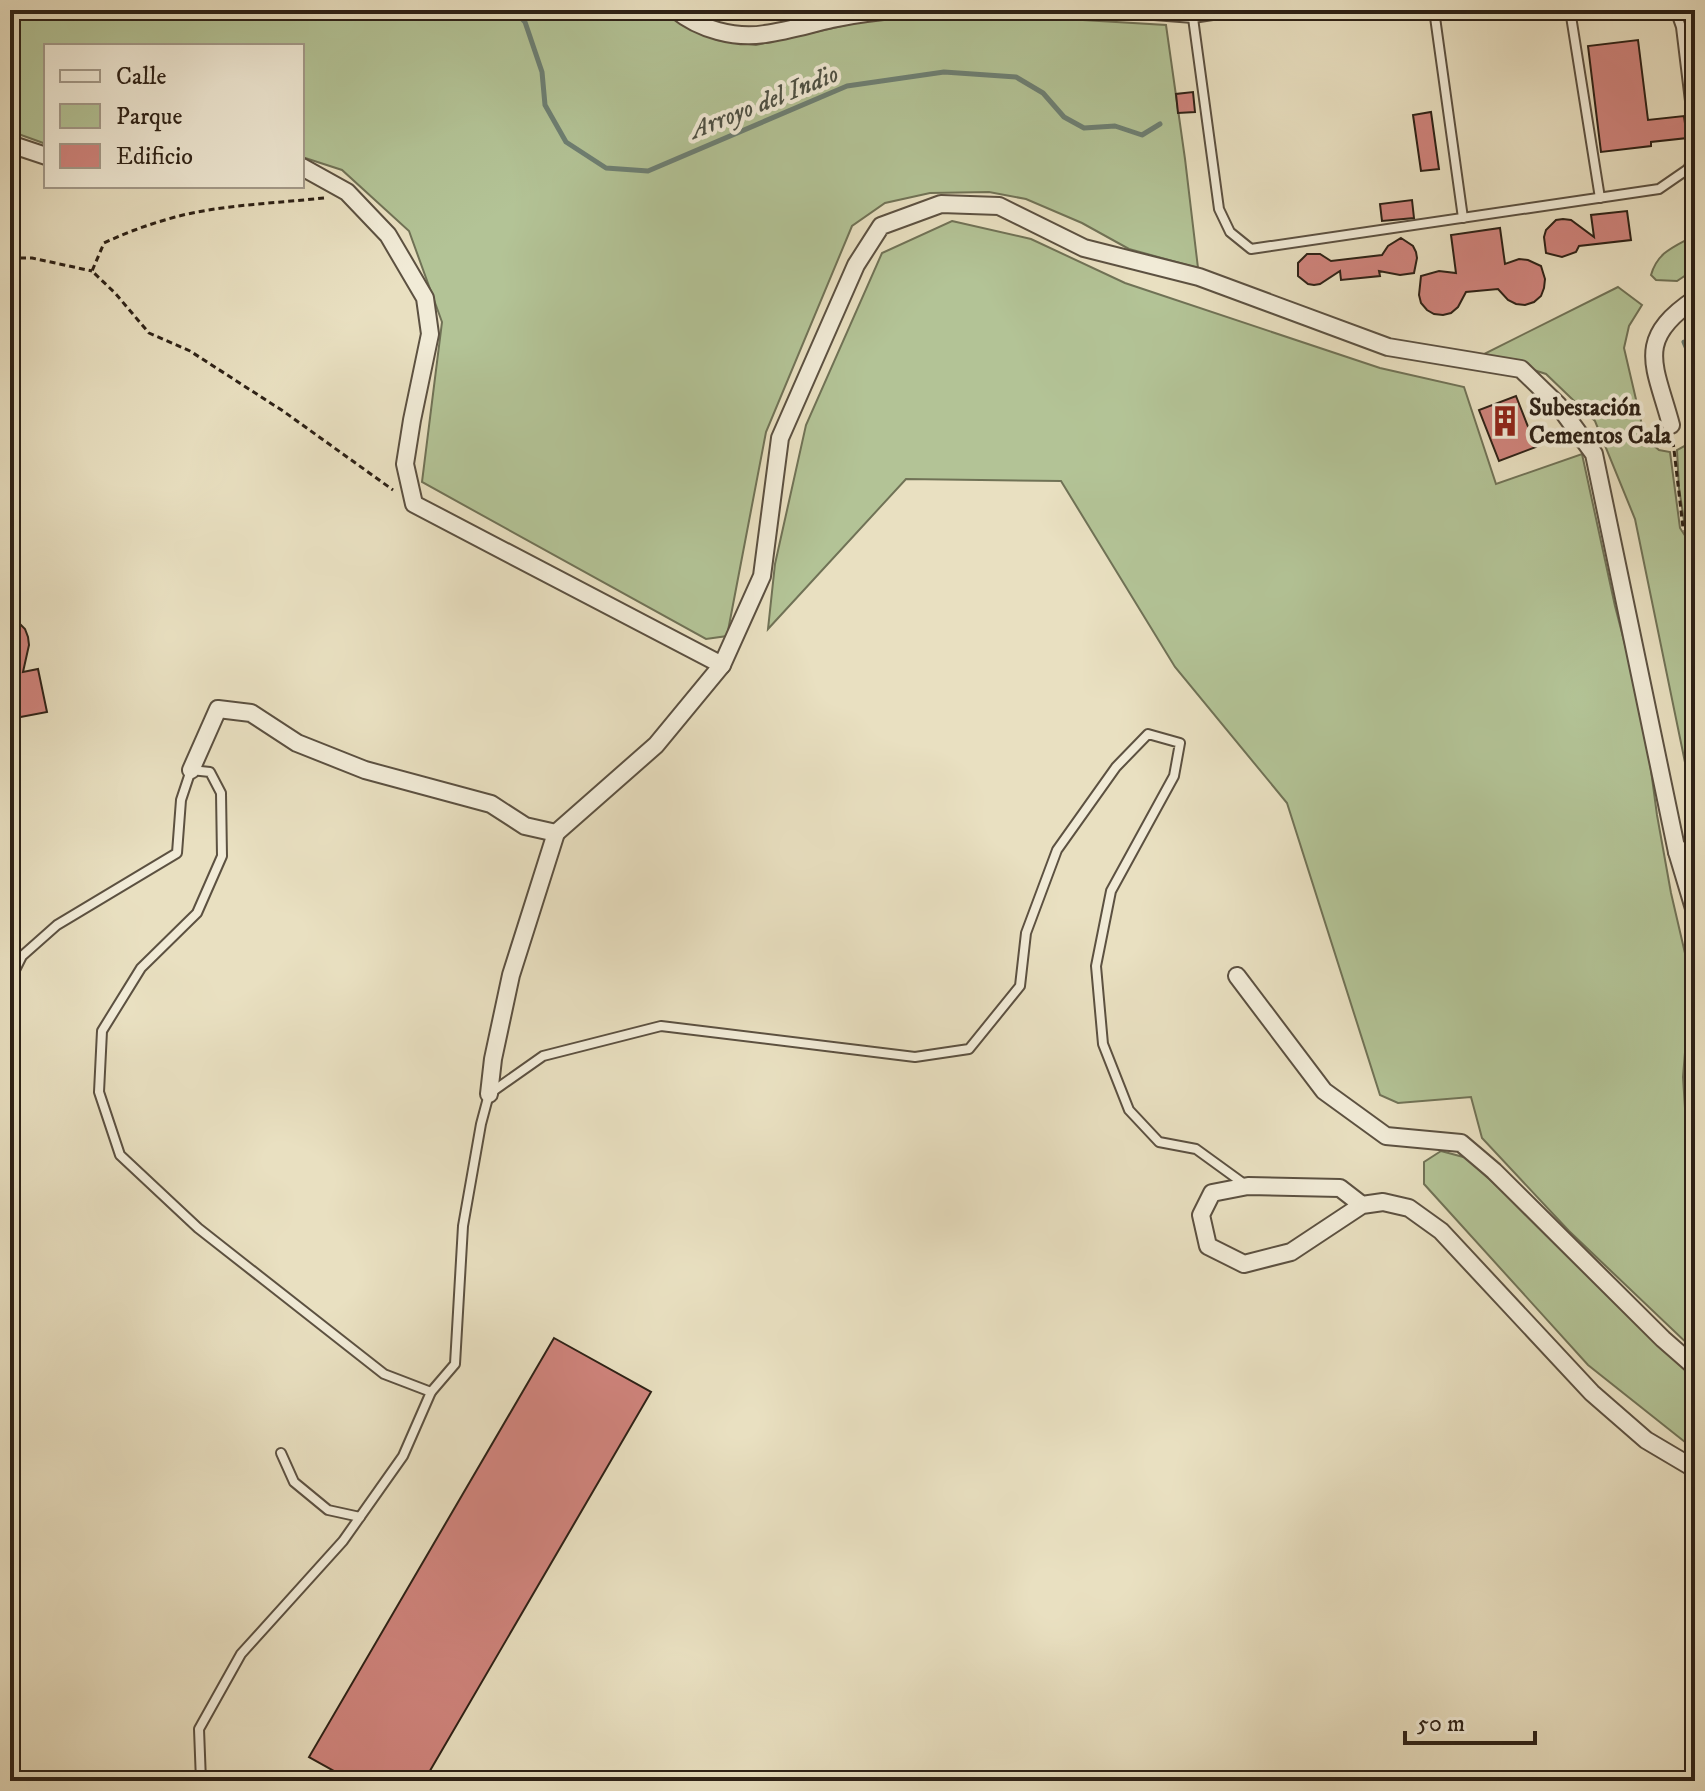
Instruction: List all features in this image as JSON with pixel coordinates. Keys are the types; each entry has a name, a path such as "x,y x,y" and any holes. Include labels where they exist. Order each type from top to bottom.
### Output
{"street":[{"path":"676,10 684,17 712,29 739,35 764,35 872,11 900,10"},
{"path":"1067,10 1110,10"},
{"path":"10,144 44,155"},
{"path":"304,168 347,192 388,235 425,298 430,334 405,464 414,504 722,665"},
{"path":"489,1094 493,1059 511,975 556,833 656,745 722,665 762,576 780,438 856,265 881,226 941,204 999,206 1084,248 1199,277 1388,347 1521,369 1558,405 1594,454 1677,852 1695,912"},
{"path":"1671,425 1653,359 1655,341 1664,324 1695,299"},
{"path":"191,770 218,709 251,713 297,743 365,770 491,804 525,826 556,833"},
{"path":"1677,852 1695,848"},
{"path":"1237,976 1324,1091 1386,1136 1461,1143 1494,1171 1695,1367"},
{"path":"1362,1205 1340,1188 1248,1186 1212,1193 1201,1215 1208,1246 1244,1264 1291,1252 1362,1205 1383,1202 1409,1208 1441,1231 1592,1393 1646,1440 1695,1469"}],"lane":[{"path":"1129,10 1193,18 1245,10"},
{"path":"1434,10 1463,218"},
{"path":"1570,10 1600,198"},
{"path":"1675,10 1681,27 1695,142"},
{"path":"1193,18 1219,209 1230,232 1251,249 1659,189 1688,169 1695,154"},
{"path":"201,1781 199,1729 241,1654 343,1541 403,1456 431,1392 455,1364 463,1226 489,1094 543,1056 661,1026 915,1057 969,1049 1020,986 1026,933 1057,850 1116,767 1148,734 1180,743 1174,776 1111,891 1096,966 1103,1044 1129,1110 1159,1142 1196,1149 1248,1186"},
{"path":"10,980 22,956 57,925 177,853 181,800 191,770 210,772 221,793 222,856 197,913 141,968 102,1031 99,1092 120,1155 198,1228 384,1374 431,1392"},
{"path":"281,1453 294,1482 328,1510 360,1517"}],"path":[{"path":"92,271 104,243 132,230 178,216 327,198 347,192"},
{"path":"10,258 32,258 92,271 149,333 190,351 272,403 414,504"},
{"path":"1671,425 1683,528 1695,545"}],"green space":[{"path":"10,10 669,10 717,40 756,45 878,18 983,14 1166,25 1198,268 1129,249 1082,223 1026,199 989,192 930,193 885,203 852,226 766,432 727,636 706,639 422,482 442,322 409,231 342,170 304,158 304,44 44,44 44,143 10,131"},
{"path":"1695,220 1695,269 1677,281 1656,280 1651,275 1657,262 1670,249 1688,239"},
{"path":"952,221 1031,239 1125,283 1380,368 1464,387 1496,484 1582,454 1615,606 1644,718 1671,893 1691,979 1683,1077 1689,1170 1695,1184 1695,1351 1569,1231 1482,1138 1471,1097 1398,1103 1380,1095 1287,803 1175,667 1061,481 906,479 768,629 775,564 806,425 882,253"},
{"path":"1618,287 1642,305 1629,326 1624,348 1645,438 1659,450 1670,452 1680,528 1695,551 1695,811 1635,519 1595,421 1546,374 1484,354"},
{"path":"1695,431 1695,542 1685,527 1677,450 1690,443"},
{"path":"1441,1151 1467,1158 1695,1380 1695,1450 1588,1365 1424,1184 1424,1162"}],"building":[{"path":"1638,40 1648,120 1684,116 1687,138 1601,152 1588,46"},
{"path":"1193,92 1195,112 1178,113 1176,94"},
{"path":"1431,112 1439,169 1421,171 1413,115"},
{"path":"1412,200 1414,218 1382,221 1380,204"},
{"path":"1627,211 1631,240 1579,246 1576,252 1562,257 1546,253 1546,230 1556,220 1571,220 1594,237 1591,215"},
{"path":"1500,228 1505,264 1519,259 1541,266 1545,279 1541,296 1525,305 1508,300 1498,289 1466,292 1451,313 1434,314 1427,310 1419,295 1421,276 1439,271 1456,273 1451,235"},
{"path":"1401,238 1416,252 1414,273 1400,275 1379,271 1380,276 1341,280 1340,271 1314,285 1298,276 1298,263 1307,254 1320,254 1331,261 1382,255 1388,246"},
{"name":"Subestación Cementos Cala","path":"1516,396 1536,447 1499,461 1479,410"},
{"path":"10,614 25,629 29,645 23,672 38,669 47,712 10,719"},
{"path":"554,1338 651,1392 424,1781 352,1781 309,1757"}],"waterway":[{"name":"Arroyo del Indio","path":"10,20 26,10"},
{"name":"Arroyo del Indio","path":"514,10 525,22 542,72 545,105 566,142 606,168 648,171 847,86 944,72 1016,77 1043,93 1064,117 1084,128 1115,126 1142,135 1160,124"},
{"name":"Arroyo del Indio","path":"1684,342 1695,368"}],"place":[{"name":"Subestación Cementos Cala","path":"1505,421"}]}
